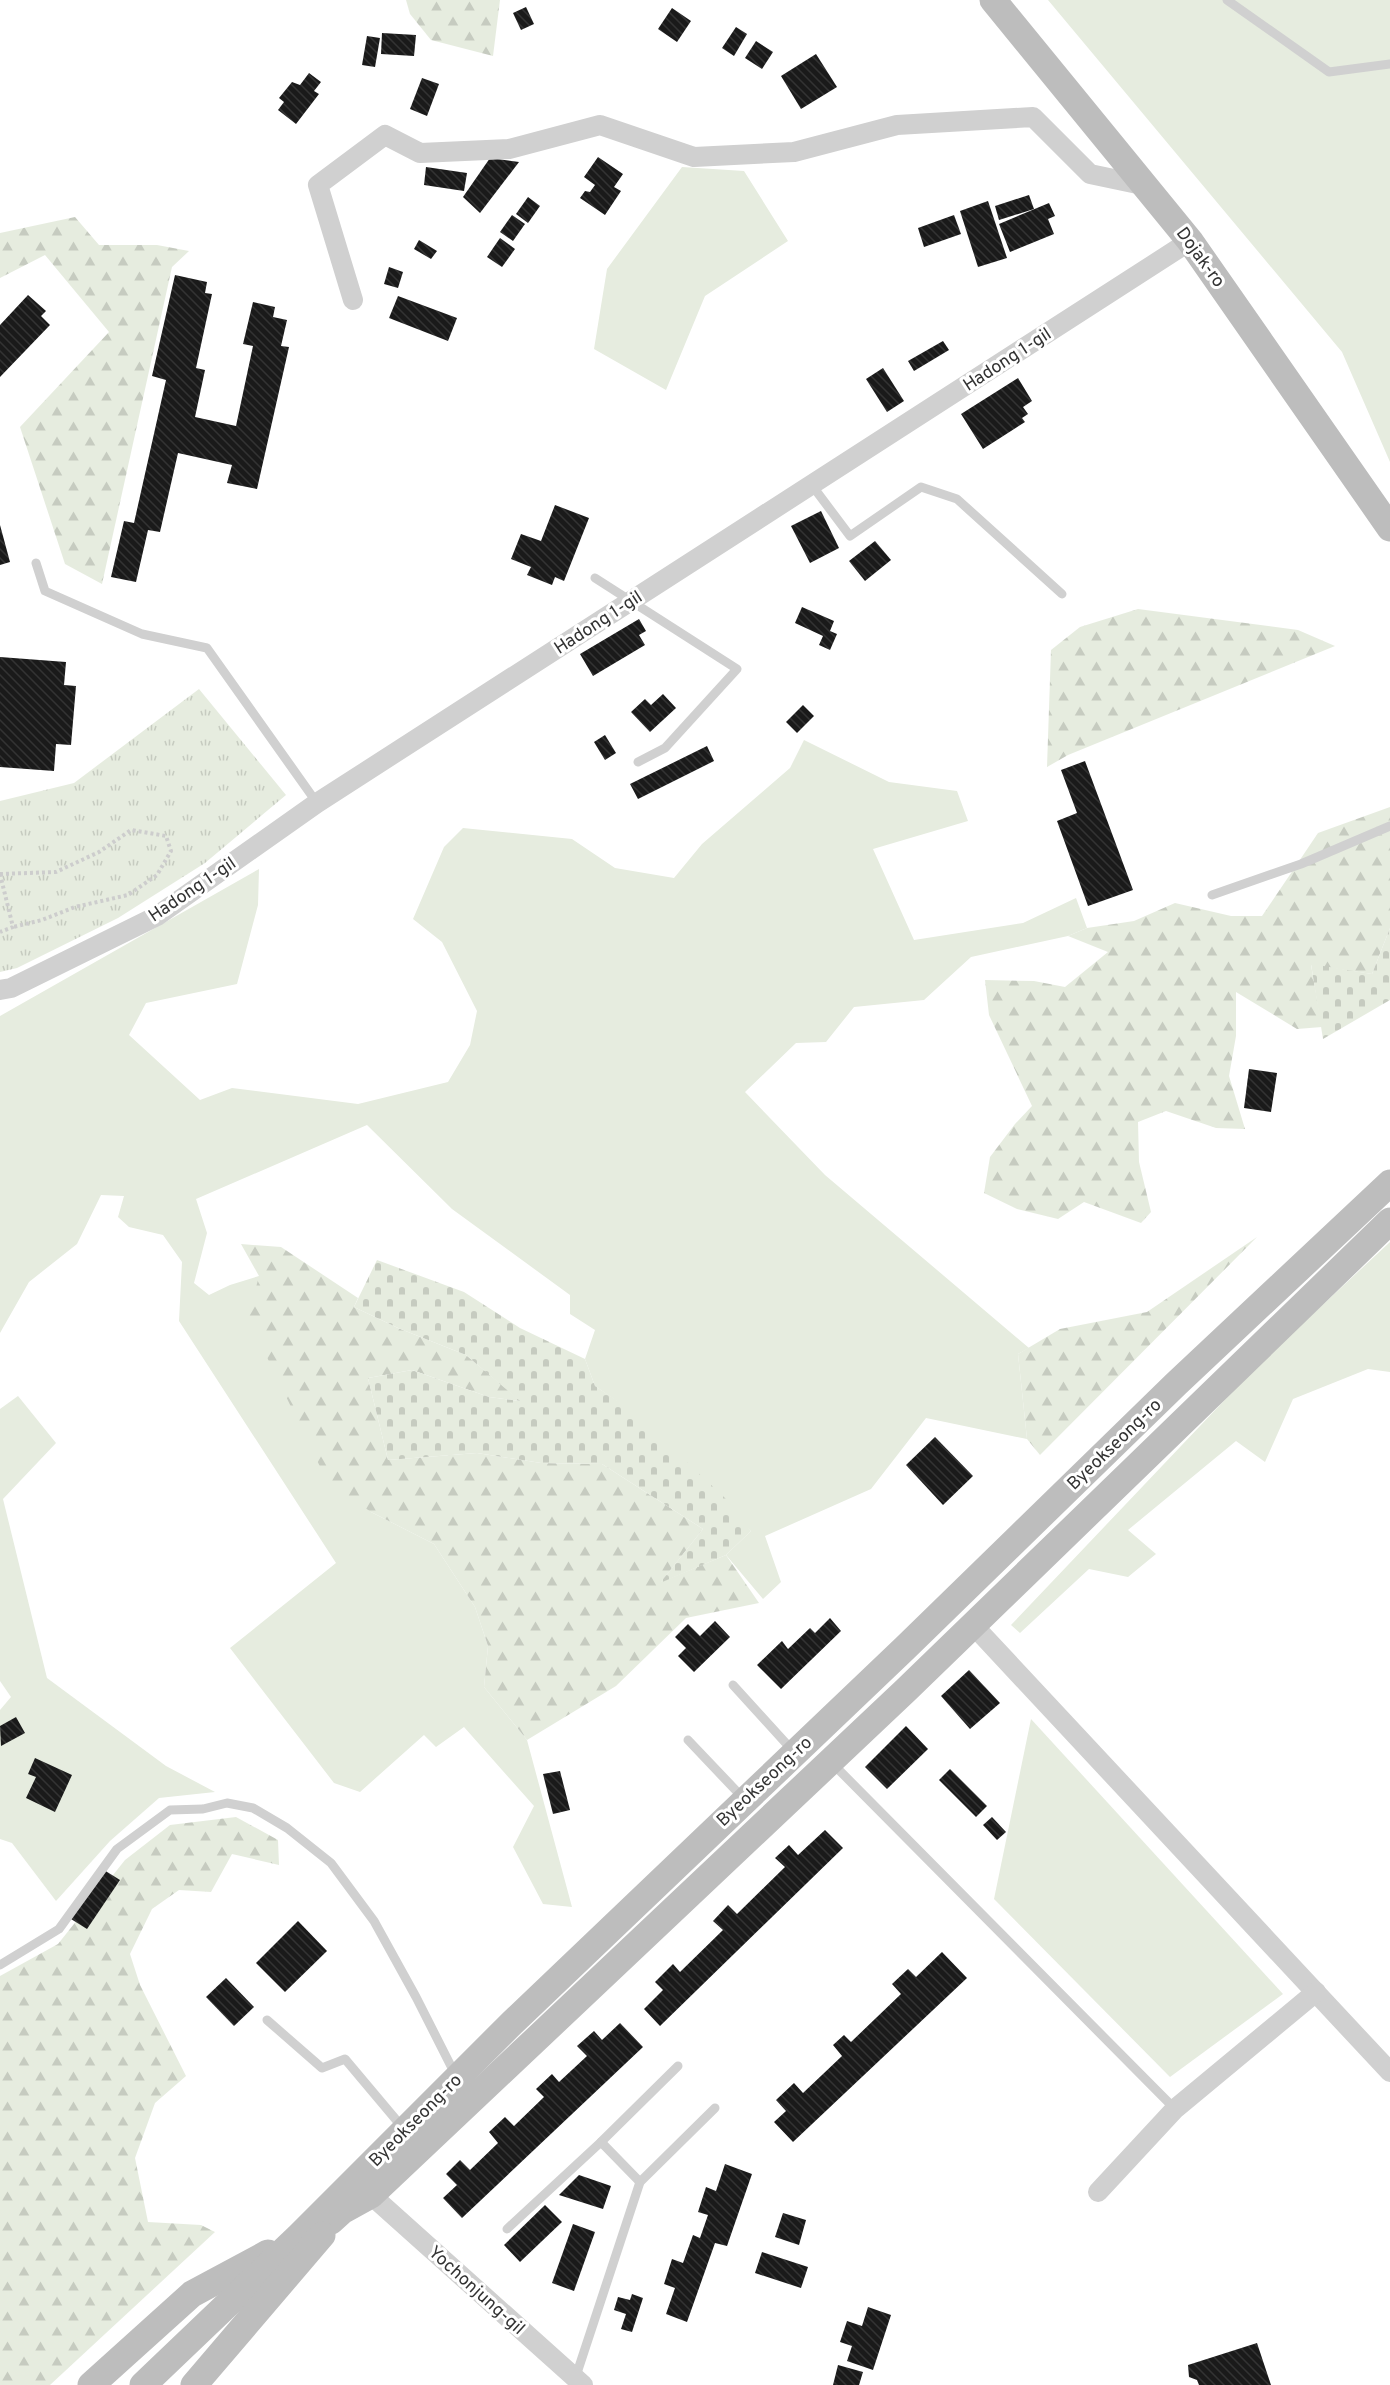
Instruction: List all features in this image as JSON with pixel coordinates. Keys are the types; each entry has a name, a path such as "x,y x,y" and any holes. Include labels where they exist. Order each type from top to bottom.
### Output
{"main road":[{"name":"Dojak-ro","path":"993,0 1190,241 1390,528"},
{"name":"Byeokseong-ro","path":"143,2385 298,2237 457,2078 744,1799 905,1648 1167,1393 1390,1183"},
{"name":"Byeokseong-ro","path":"158,2385 268,2277 342,2211 371,2195 973,1625 1390,1221"},
{"path":"194,2385 342,2211"},
{"path":"91,2385 192,2294 298,2237"}],"street":[{"path":"352,300 318,185 385,135 420,153 509,149 600,125 694,157 794,152 897,125 1032,117 1090,174 1147,186"},
{"name":"Hadong 1-gil","path":"0,990 11,988 157,915 316,803 1190,241"},
{"path":"973,1625 1390,2072"},
{"path":"1098,2192 1175,2109 1316,1992"},
{"name":"Yochonjung-gil","path":"371,2195 579,2382"}],"lane":[{"path":"1227,0 1329,72 1390,64"},
{"path":"811,484 850,536 921,487 957,499 1062,594"},
{"path":"36,563 45,591 142,634 207,648 316,803"},
{"path":"595,578 737,669 665,748 638,762"},
{"path":"1212,895 1300,864 1390,826"},
{"path":"733,1685 794,1752"},
{"path":"688,1740 744,1799"},
{"path":"830,1761 1175,2109"},
{"path":"0,1965 60,1929 117,1849 170,1810 203,1809 227,1803 253,1808 287,1828 331,1863 374,1921 417,1997 457,2078"},
{"path":"267,2020 321,2068 345,2059 405,2130"},
{"path":"507,2229 601,2142 678,2066"},
{"path":"579,2382 640,2182 716,2108"},
{"path":"601,2142 640,2182"}],"path":[{"path":"0,932 42,920 75,907 129,895 157,875 171,851 166,836 130,830 99,852 56,873 0,874 13,927"}],"green space":[{"path":"406,0 500,0 493,56 431,40 410,14"},
{"path":"1048,0 1390,0 1390,462 1342,352"},
{"path":"682,167 744,171 788,241 705,296 666,390 594,349 607,269"},
{"path":"75,217 99,245 157,245 189,251 172,267 102,584 65,564 20,427 109,332 45,255 0,278 0,233"},
{"path":"1138,609 1298,630 1335,646 1068,755 1047,767 1051,650 1080,627"},
{"path":"199,689 286,795 205,863 118,918 17,968 0,972 0,801 74,783"},
{"path":"804,740 889,782 957,791 968,821 873,849 914,940 1023,923 1076,898 1087,928 1068,936 971,957 924,1000 854,1007 826,1042 796,1043 745,1092 825,1175 1029,1348 1018,1354 1027,1439 926,1418 871,1489 765,1536 781,1582 763,1599 726,1555 751,1531 630,1410 595,1386 585,1359 595,1330 570,1314 570,1295 452,1209 367,1125 196,1199 207,1233 194,1283 209,1295 230,1285 259,1276 371,1512 434,1544 475,1607 488,1646 484,1687 527,1740 572,1907 543,1904 513,1847 534,1806 464,1727 436,1747 424,1735 360,1792 334,1783 230,1648 336,1563 179,1321 182,1262 163,1235 129,1227 118,1217 124,1196 101,1195 77,1244 29,1282 0,1333 0,1016 259,869 258,905 237,984 146,1003 129,1035 200,1100 232,1088 358,1104 448,1082 470,1045 477,1011 442,942 413,919 444,847 463,828 572,839 615,868 674,878 702,844 790,768"},
{"path":"1390,807 1390,928 1372,974 1311,965 1322,1027 1297,1029 1236,992 1236,1036 1229,1076 1245,1129 1216,1128 1166,1111 1138,1122 1139,1162 1151,1212 1141,1223 1084,1202 1058,1219 1017,1209 984,1193 990,1157 1032,1106 989,1015 985,980 1034,981 1065,987 1108,952 1068,936 1087,928 1134,921 1175,903 1231,916 1262,916 1318,833"},
{"path":"1390,928 1390,1000 1323,1039 1311,964 1372,974"},
{"path":"1257,1237 1040,1455 1027,1439 1018,1354 1060,1329 1147,1312"},
{"path":"1390,1242 1390,1372 1368,1369 1293,1399 1265,1462 1236,1441 1128,1530 1156,1554 1128,1577 1089,1569 1020,1633 1011,1625 1257,1366"},
{"path":"241,1244 281,1247 358,1298 354,1307 398,1328 466,1355 521,1401 489,1397 412,1370 368,1378 388,1460 477,1453 541,1463 602,1464 703,1529 661,1582 726,1555 759,1603 686,1618 616,1686 527,1740 484,1687 488,1646 475,1607 434,1544 371,1512 327,1481 248,1318 259,1276"},
{"path":"377,1260 464,1292 520,1328 585,1359 595,1386 630,1409 725,1498 751,1531 726,1555 660,1583 703,1529 602,1464 541,1463 477,1453 388,1460 368,1378 412,1370 489,1397 520,1401 466,1355 398,1328 354,1307"},
{"path":"18,1396 56,1443 3,1499 47,1678 166,1766 215,1792 159,1798 110,1841 56,1901 12,1843 0,1839 0,1710 11,1697 0,1681 0,1409"},
{"path":"1031,1719 1283,1994 1170,2077 994,1899"},
{"path":"236,1817 278,1840 279,1865 232,1854 211,1892 179,1890 152,1909 130,1954 140,1985 186,2076 155,2103 135,2158 148,2222 201,2225 215,2232 50,2385 0,2385 0,1976 58,1944 125,1860 170,1825"}],"building":[{"path":"526,7 534,24 521,30 513,13"},
{"path":"672,8 691,21 677,42 658,29"},
{"path":"736,27 747,34 734,56 722,48"},
{"path":"382,33 416,35 414,56 381,54"},
{"path":"367,36 380,38 375,67 362,65"},
{"path":"756,41 773,52 762,69 745,58"},
{"path":"816,54 837,87 801,109 781,76"},
{"path":"309,73 321,82 314,91 319,94 296,124 278,110 284,102 279,98 292,82 300,85"},
{"path":"422,78 439,84 427,116 410,109"},
{"path":"598,157 623,174 614,187 621,191 605,215 580,198 585,191 590,192 595,185 584,177"},
{"path":"490,158 519,162 480,213 463,197"},
{"path":"426,167 467,173 464,191 424,185"},
{"path":"1029,195 1034,209 999,220 995,206"},
{"path":"528,197 540,206 528,223 516,214"},
{"path":"988,201 1007,258 978,267 960,211"},
{"path":"1049,203 1055,216 1048,219 1054,234 1010,252 999,224"},
{"path":"512,215 525,224 513,241 500,232"},
{"path":"954,215 961,234 924,247 918,228"},
{"path":"500,238 515,249 502,267 487,257"},
{"path":"419,240 437,251 431,259 414,249"},
{"path":"389,267 403,272 398,288 384,284"},
{"path":"175,275 207,282 205,293 212,294 196,368 205,370 195,417 236,426 253,346 243,344 253,302 275,307 273,317 287,320 281,346 289,347 257,489 227,483 232,465 178,453 160,532 148,530 136,582 111,577 124,521 134,523 166,380 152,376"},
{"path":"28,295 46,311 41,316 50,325 0,377 0,325"},
{"path":"398,296 457,318 448,341 389,318"},
{"path":"943,341 949,350 914,371 908,361"},
{"path":"883,368 904,401 887,412 866,379"},
{"path":"1018,378 1032,401 1023,407 1028,414 1022,418 1025,422 983,449 961,414"},
{"path":"555,505 589,518 564,581 555,577 552,585 527,575 531,567 511,559 521,534 541,541"},
{"path":"821,511 839,548 810,563 791,526"},
{"path":"0,525 10,562 0,565"},
{"path":"875,541 891,560 865,581 849,561"},
{"path":"802,607 834,621 830,631 837,634 830,650 819,645 823,636 795,623"},
{"path":"639,619 646,631 639,635 645,645 593,676 580,654"},
{"path":"0,657 66,662 64,685 76,686 71,745 56,744 54,771 0,767"},
{"path":"663,694 676,708 650,732 631,712 645,699 651,705"},
{"path":"803,705 814,716 797,733 786,722"},
{"path":"605,735 616,753 605,760 594,742"},
{"path":"707,746 714,761 638,799 630,784"},
{"path":"1085,761 1133,890 1088,906 1057,821 1077,813 1061,770"},
{"path":"1249,1069 1277,1073 1271,1112 1244,1108"},
{"path":"935,1437 973,1476 943,1505 906,1465"},
{"path":"830,1618 841,1631 781,1689 757,1665 782,1641 788,1649 810,1628 815,1633"},
{"path":"715,1621 730,1637 694,1672 678,1656 686,1648 675,1637 688,1624 700,1636"},
{"path":"969,1670 1000,1703 970,1729 941,1696"},
{"path":"16,1717 25,1733 1,1746 0,1726"},
{"path":"906,1726 928,1749 887,1789 865,1767"},
{"path":"35,1758 72,1775 55,1812 26,1798 36,1777 28,1774"},
{"path":"950,1769 987,1806 976,1817 939,1780"},
{"path":"560,1771 570,1810 553,1814 543,1774"},
{"path":"992,1817 1006,1832 997,1840 983,1825"},
{"path":"825,1830 843,1848 660,2026 644,2009 663,1990 655,1982 673,1964 680,1972 723,1930 713,1921 728,1905 737,1914 785,1867 775,1858 789,1845 798,1855"},
{"path":"104,1870 120,1880 87,1929 71,1919"},
{"path":"298,1921 327,1951 285,1992 256,1963"},
{"path":"942,1952 967,1978 793,2142 774,2122 786,2111 776,2100 794,2083 803,2093 842,2056 833,2045 844,2035 851,2042 901,1994 892,1984 908,1969 916,1977"},
{"path":"226,1978 254,2007 234,2026 206,1997"},
{"path":"620,2023 643,2047 462,2218 443,2198 457,2185 446,2174 460,2160 470,2170 498,2143 489,2132 505,2117 514,2126 544,2097 536,2089 552,2074 559,2082 587,2056 577,2046 594,2031 602,2040"},
{"path":"725,2164 752,2174 727,2246 715,2243 687,2322 666,2314 675,2288 664,2284 672,2259 683,2263 693,2235 700,2238 708,2215 698,2212 706,2187 716,2191"},
{"path":"579,2175 611,2186 603,2209 559,2195"},
{"path":"545,2205 562,2222 520,2262 504,2245"},
{"path":"783,2213 806,2220 799,2245 775,2237"},
{"path":"573,2224 595,2232 574,2291 552,2283"},
{"path":"762,2252 808,2267 801,2288 755,2273"},
{"path":"632,2294 643,2298 632,2332 621,2329 626,2314 614,2310 618,2297 630,2300"},
{"path":"868,2307 891,2315 873,2370 847,2361 852,2346 840,2342 847,2321 862,2326"},
{"path":"1257,2343 1271,2385 1199,2385 1197,2380 1189,2377 1188,2365"},
{"path":"838,2365 863,2372 859,2385 833,2385"}]}
